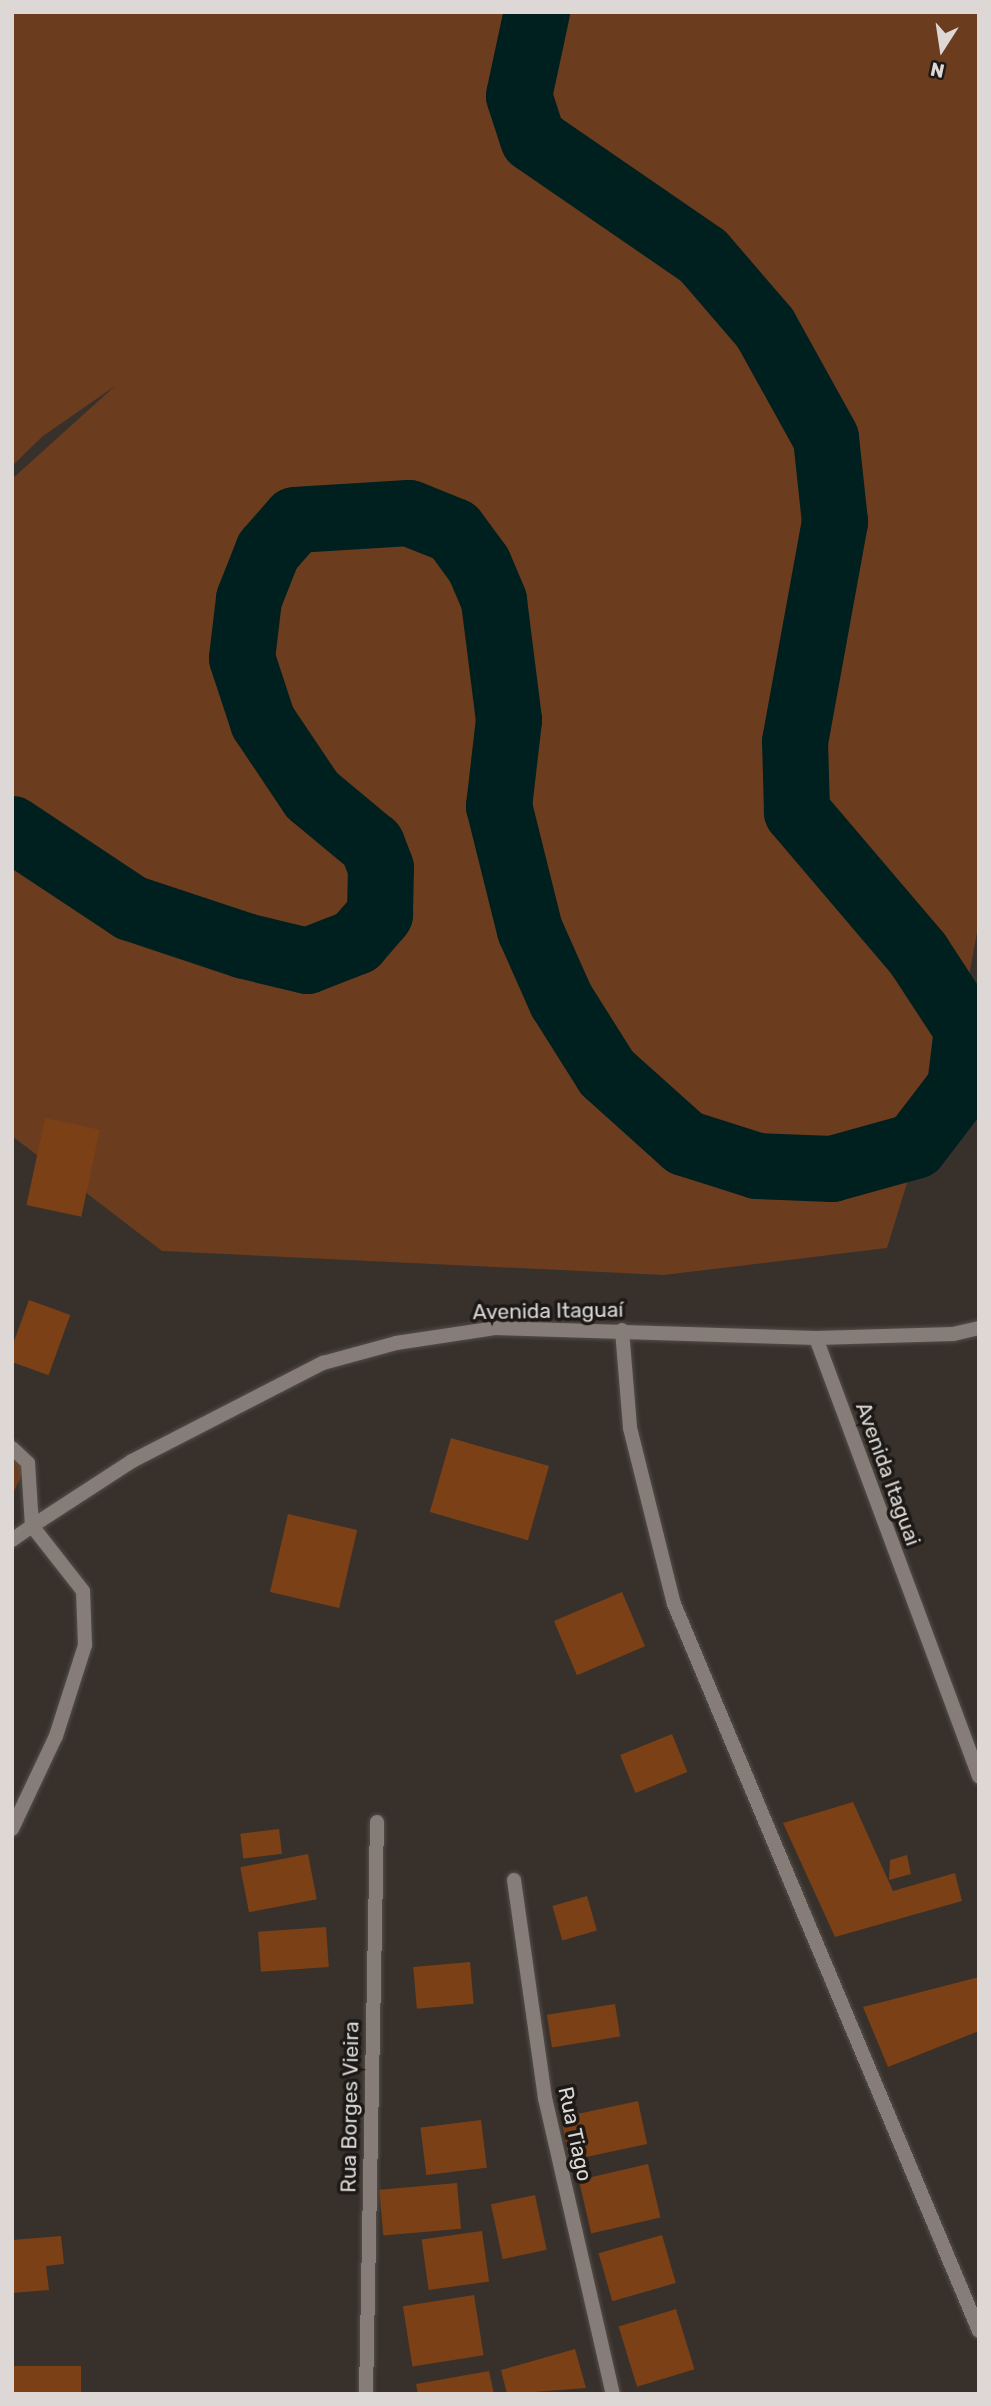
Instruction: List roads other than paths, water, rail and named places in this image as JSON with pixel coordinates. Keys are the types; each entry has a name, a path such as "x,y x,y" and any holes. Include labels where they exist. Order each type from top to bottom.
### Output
{"street":[{"name":"Avenida Itaguaí","path":"12,1540 132,1461 323,1363 495,1328 816,1338"},
{"path":"816,1338 953,1334 979,1328"},
{"path":"622,1330 630,1428 674,1604 979,2331"},
{"name":"Avenida Itaguai","path":"816,1338 979,1777"},
{"path":"12,1447 28,1462 32,1526 83,1591 85,1645 56,1737 12,1829"},
{"name":"Rua Borges Vieira","path":"366,2394 377,1822"},
{"name":"Rua Tiago","path":"514,1880 545,2098 613,2394"}],"waterway":[{"path":"12,829 131,908 245,946 307,961 356,942 380,914 381,868 372,845 312,795 263,722 242,658 249,599 268,551 295,520 409,513 454,531 479,565 494,601 509,720 499,806 530,930 561,1000 607,1073 685,1143 757,1166 832,1169 915,1146 960,1087 967,1029 918,954 797,812 795,742 835,522 826,438 765,328 703,256 533,139 519,96 537,12"}]}
